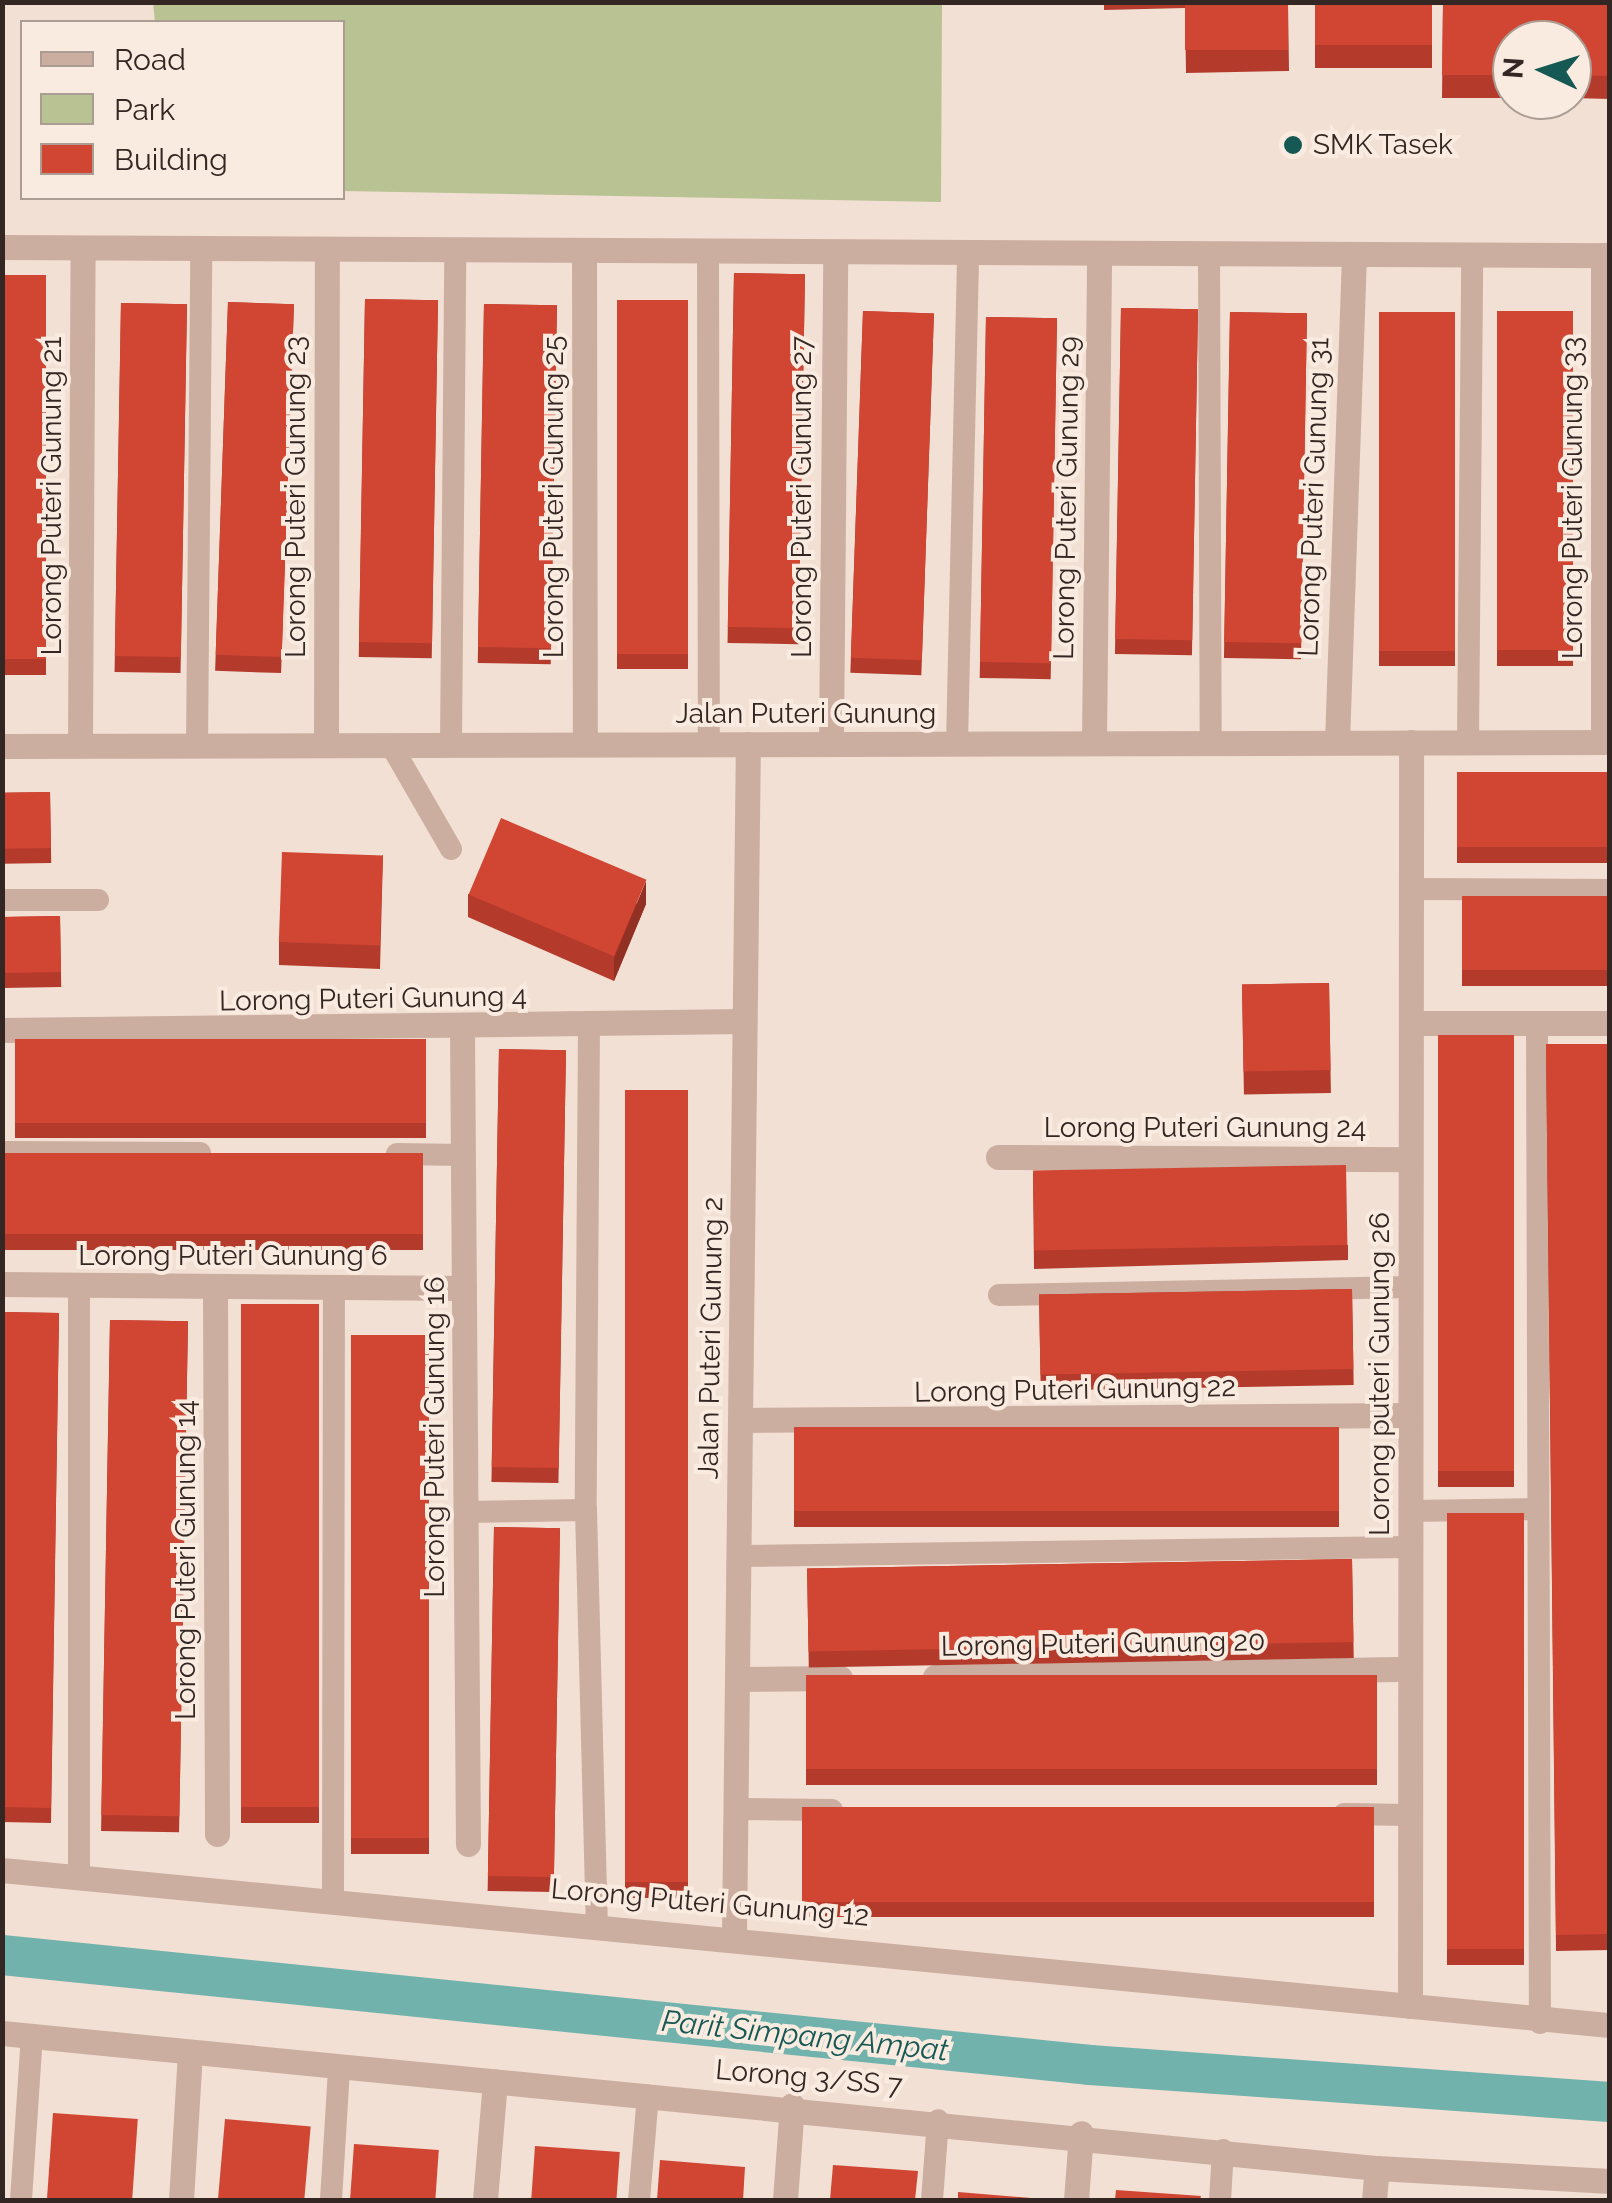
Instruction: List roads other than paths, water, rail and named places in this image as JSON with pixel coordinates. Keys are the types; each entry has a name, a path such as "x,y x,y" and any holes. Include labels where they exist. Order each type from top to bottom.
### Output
{"street":[{"path":"2,247 1606,255"},
{"name":"Lorong Puteri Gunung 21","path":"80,746 83,248"},
{"name":"Lorong Puteri Gunung 23","path":"326,745 327,249"},
{"name":"Lorong Puteri Gunung 25","path":"584,250 585,744"},
{"name":"Lorong Puteri Gunung 27","path":"831,744 835,252"},
{"name":"Lorong Puteri Gunung 29","path":"1094,743 1099,253"},
{"name":"Lorong Puteri Gunung 31","path":"1338,742 1354,255"},
{"name":"Lorong Puteri Gunung 33","path":"1606,255 1606,742"},
{"name":"Lorong puteri Gunung 26","path":"1410,2006 1411,742"},
{"name":"Jalan Puteri Gunung","path":"2,746 1606,742"},
{"name":"Jalan Puteri Gunung 2","path":"734,1934 748,744"},
{"name":"Lorong Puteri Gunung 4","path":"2,1030 462,1030 744,1021"},
{"path":"1410,1023 1610,1023"},
{"name":"Lorong Puteri Gunung 16","path":"462,1030 468,1844"},
{"name":"Lorong Puteri Gunung 24","path":"998,1157 1410,1159"},
{"name":"Lorong Puteri Gunung 6","path":"2,1284 464,1288"},
{"name":"Lorong Puteri Gunung 14","path":"216,1286 217,1834"},
{"name":"Lorong Puteri Gunung 22","path":"740,1420 1410,1414"},
{"name":"Lorong Puteri Gunung 20","path":"915,1677 1410,1670"},
{"path":"737,1680 875,1678"},
{"name":"Lorong Puteri Gunung 12","path":"2,1870 734,1934 1540,2023 1610,2025"},
{"name":"Lorong 3/SS 7","path":"2,2034 339,2068 1081,2133 1377,2168 1610,2180"},
{"path":"181,2200 190,2052"},
{"path":"486,2200 494,2080"},
{"path":"785,2200 792,2105"},
{"path":"1076,2200 1081,2133"},
{"path":"1374,2200 1377,2168"}],"lane":[{"path":"197,746 201,248"},
{"path":"451,745 455,250"},
{"path":"708,251 709,744"},
{"path":"958,744 968,252"},
{"path":"1210,254 1211,743"},
{"path":"1468,742 1472,255"},
{"path":"391,745 451,849"},
{"path":"1411,889 1610,890"},
{"path":"2,900 98,900"},
{"path":"1538,1023 1540,2023"},
{"path":"589,1026 586,1510 597,1922"},
{"path":"2,1152 233,1153"},
{"path":"367,1154 463,1155"},
{"path":"79,1285 80,1876"},
{"path":"333,1899 334,1286"},
{"path":"999,1295 1411,1287"},
{"path":"1410,1511 1538,1508"},
{"path":"466,1512 586,1510"},
{"path":"738,1556 1410,1547"},
{"path":"736,1809 855,1810"},
{"path":"1311,1814 1410,1815"},
{"path":"21,2200 32,2036"},
{"path":"331,2200 339,2068"},
{"path":"639,2200 648,2095"},
{"path":"932,2200 938,2120"},
{"path":"1220,2200 1223,2150"}],"waterway":[{"name":"Parit Simpang Ampat","path":"2,1955 1090,2065 1610,2102"}],"place":[{"name":"SMK Tasek","path":"1293,145"}]}
